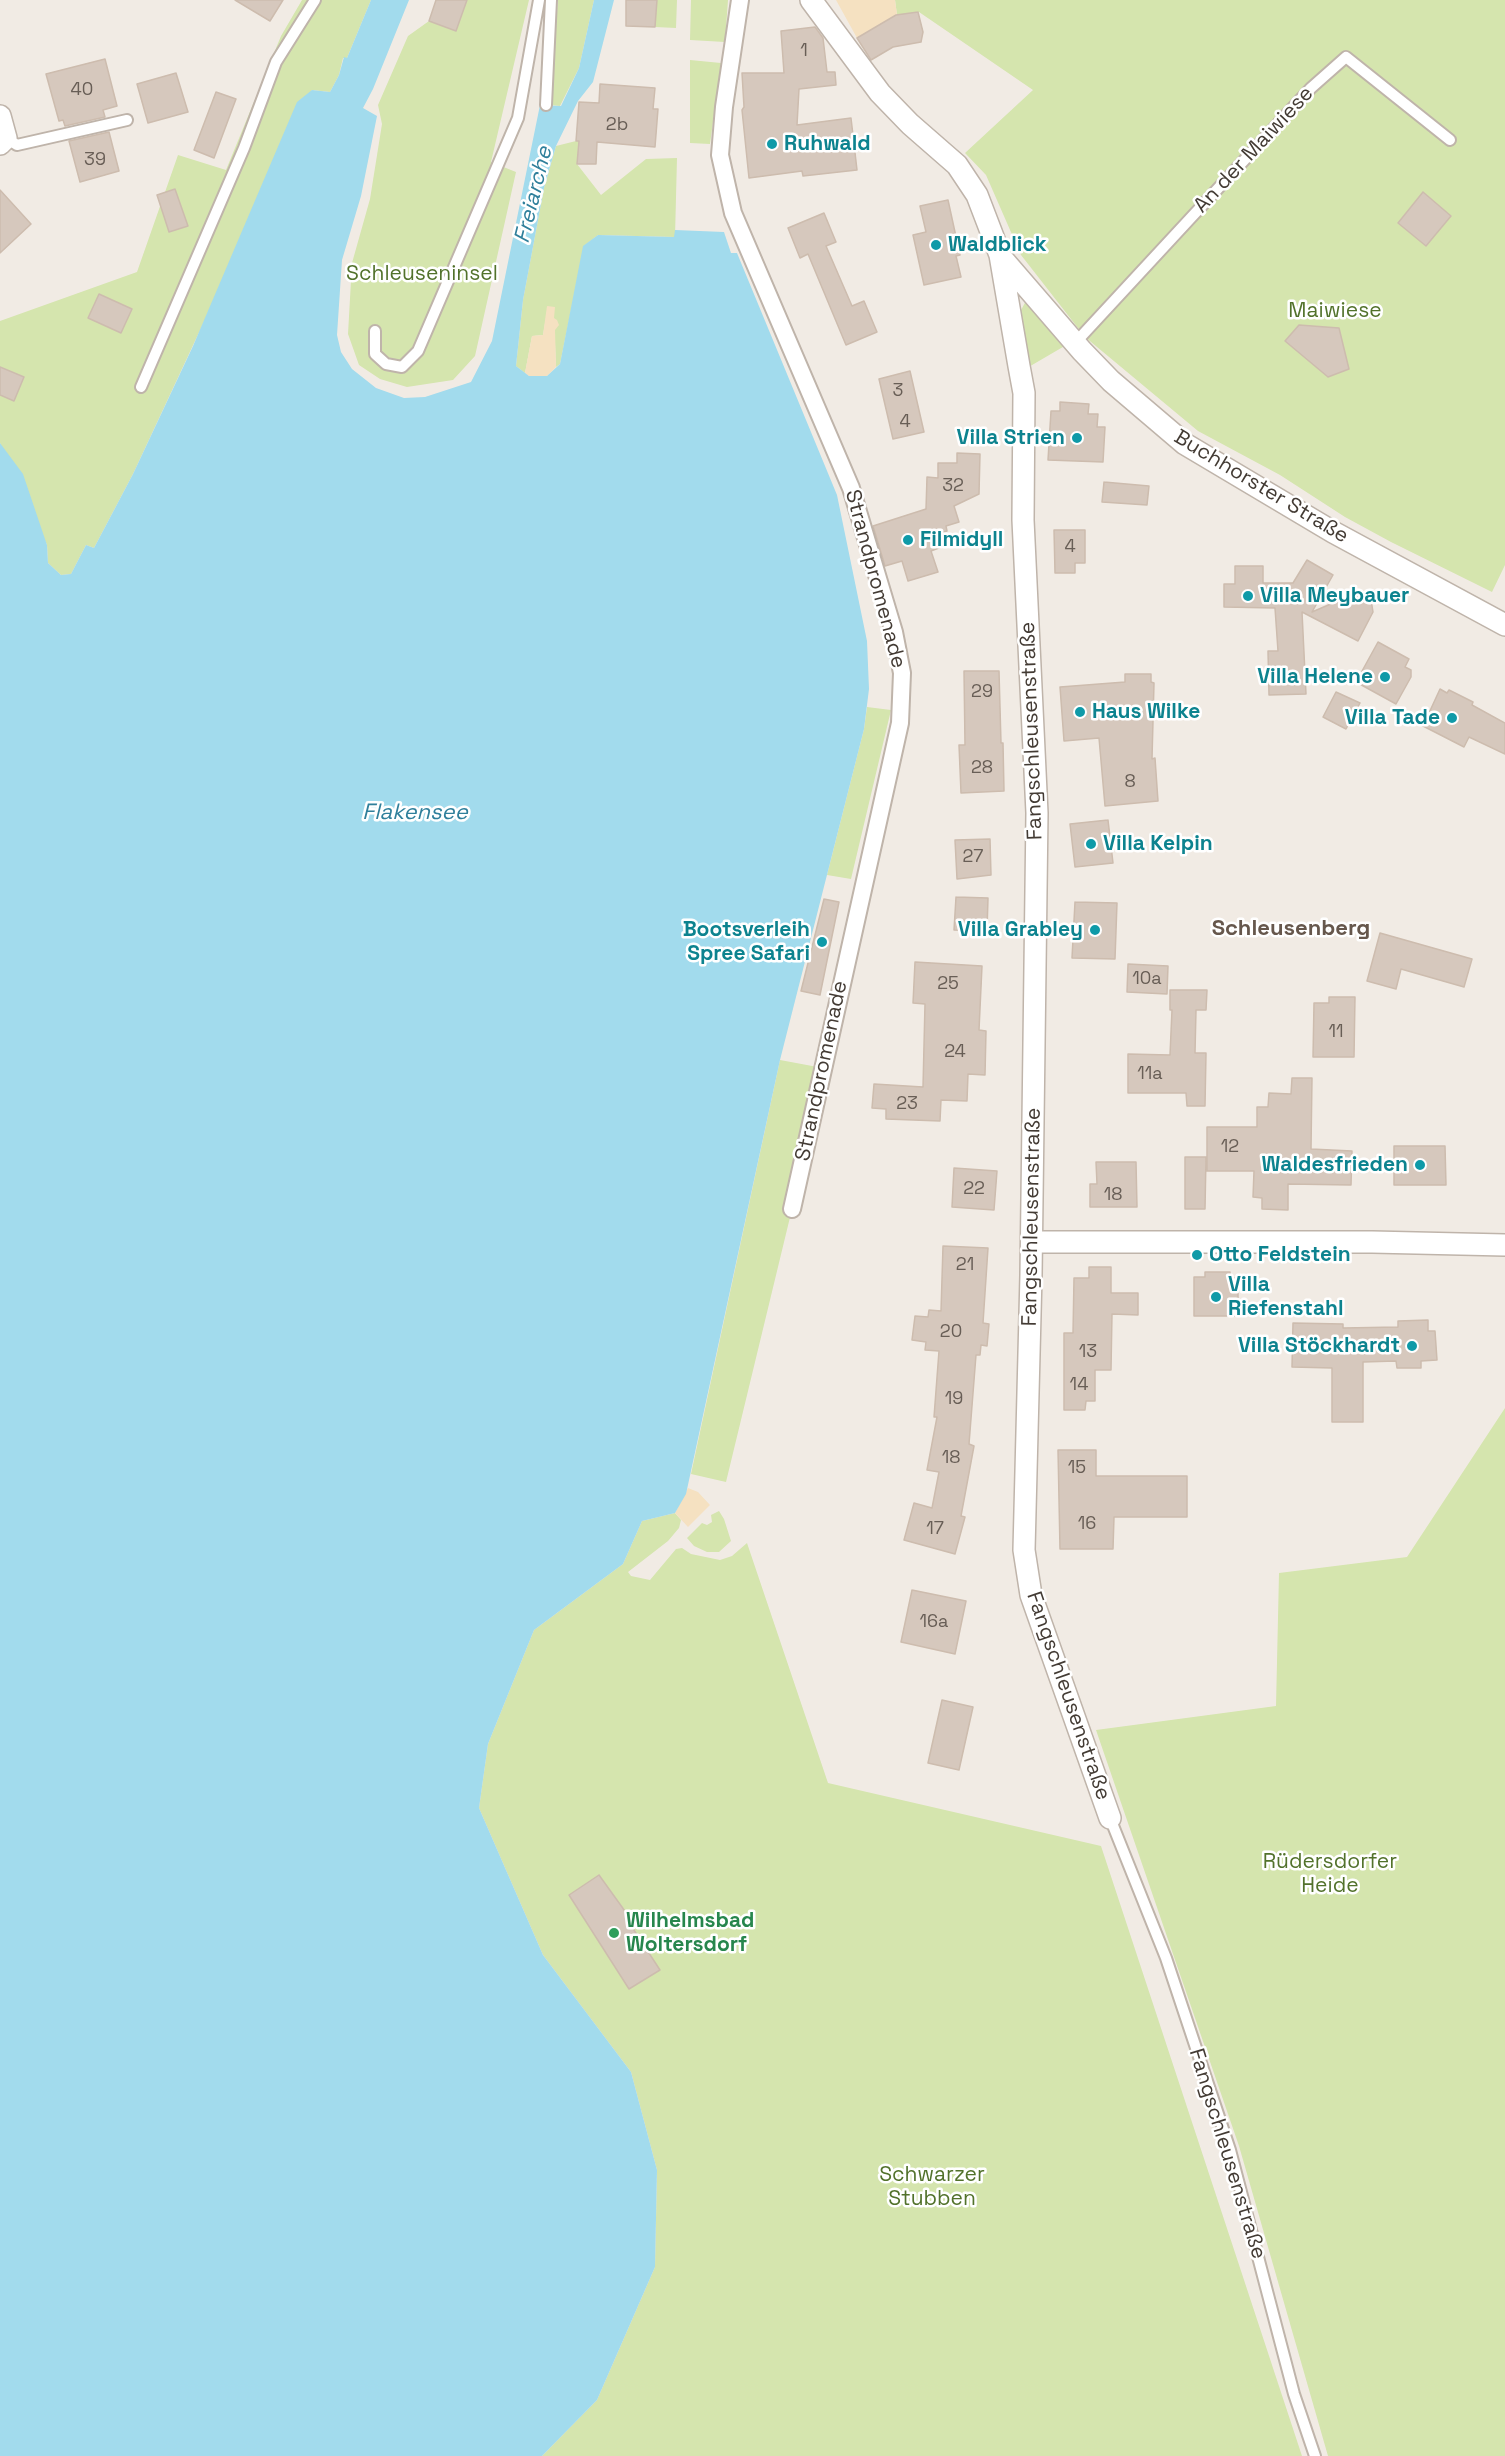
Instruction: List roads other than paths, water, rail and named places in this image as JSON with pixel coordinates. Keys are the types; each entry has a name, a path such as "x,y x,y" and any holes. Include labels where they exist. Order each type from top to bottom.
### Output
{"street":[{"name":"Strandpromenade","path":"740,0 724,107 720,155 734,213 851,488 894,632 902,673 900,723 879,808 792,1209"},
{"name":"Fangschleusenstraße","path":"811,0 880,93 910,124 957,165 977,195 1000,255 1024,393 1023,520 1037,813 1032,1242 1024,1550 1031,1595 1110,1818"},
{"path":"0,116 3,141"},
{"name":"Buchhorster Straße","path":"1000,255 1111,381 1185,444 1333,532 1505,625"},
{"path":"1032,1242 1372,1242 1505,1245"}],"lane":[{"path":"141,387 244,148 276,62 315,0"},
{"path":"375,331 375,354 386,364 402,367 418,351 518,118 539,0"},
{"path":"546,105 551,0"},
{"name":"An der Maiwiese","path":"1076,343 1311,88 1346,57 1449,140"},
{"path":"3,141 16,145 127,120"},
{"name":"Fangschleusenstraße","path":"1110,1818 1166,1958 1230,2150 1294,2394 1315,2456"}],"water":[{"name":"Flakensee","path":"371,0 409,0 363,108 377,116 361,196 342,260 337,335 341,352 352,369 376,388 404,398 425,397 471,382 492,341 540,105 561,106 579,68 594,0 614,0 593,82 578,101 556,146 544,188 523,300 516,366 529,376 547,376 560,364 583,246 598,235 674,237 675,230 724,232 731,253 737,253 837,495 867,641 869,689 864,729 780,1060 686,1494 675,1513 642,1521 623,1564 534,1630 488,1744 479,1808 543,1955 631,2072 657,2170 655,2267 597,2400 542,2456 0,2456 0,443 23,474 47,545 48,563 61,575 71,574 86,545 94,548 133,474 193,346 297,102 312,90 330,92"}],"place":[{"name":"Ruhwald","path":"772,144"},
{"name":"Waldblick","path":"936,245"},
{"name":"Villa Strien","path":"1077,438"},
{"name":"Filmidyll","path":"908,540"},
{"name":"Villa Meybauer","path":"1248,596"},
{"name":"Villa Helene","path":"1385,677"},
{"name":"Haus Wilke","path":"1080,712"},
{"name":"Villa Tade","path":"1452,718"},
{"name":"Villa Kelpin","path":"1091,844"},
{"name":"Villa Grabley","path":"1095,930"},
{"name":"Bootsverleih Spree Safari","path":"822,942"},
{"name":"Waldesfrieden","path":"1420,1165"},
{"name":"Otto Feldstein","path":"1197,1255"},
{"name":"Villa Riefenstahl","path":"1216,1297"},
{"name":"Villa Stöckhardt","path":"1412,1346"},
{"name":"Wilhelmsbad Woltersdorf","path":"614,1933"}],"district":[{"name":"Schleusenberg","path":"1291,929"}],"water label":[{"name":"Freiarche","path":"534,195"}],"park label":[{"name":"Schleuseninsel","path":"422,274"},
{"name":"Maiwiese","path":"1335,311"},
{"name":"Rüdersdorfer Heide","path":"1330,1874"},
{"name":"Schwarzer Stubben","path":"932,2187"}]}
